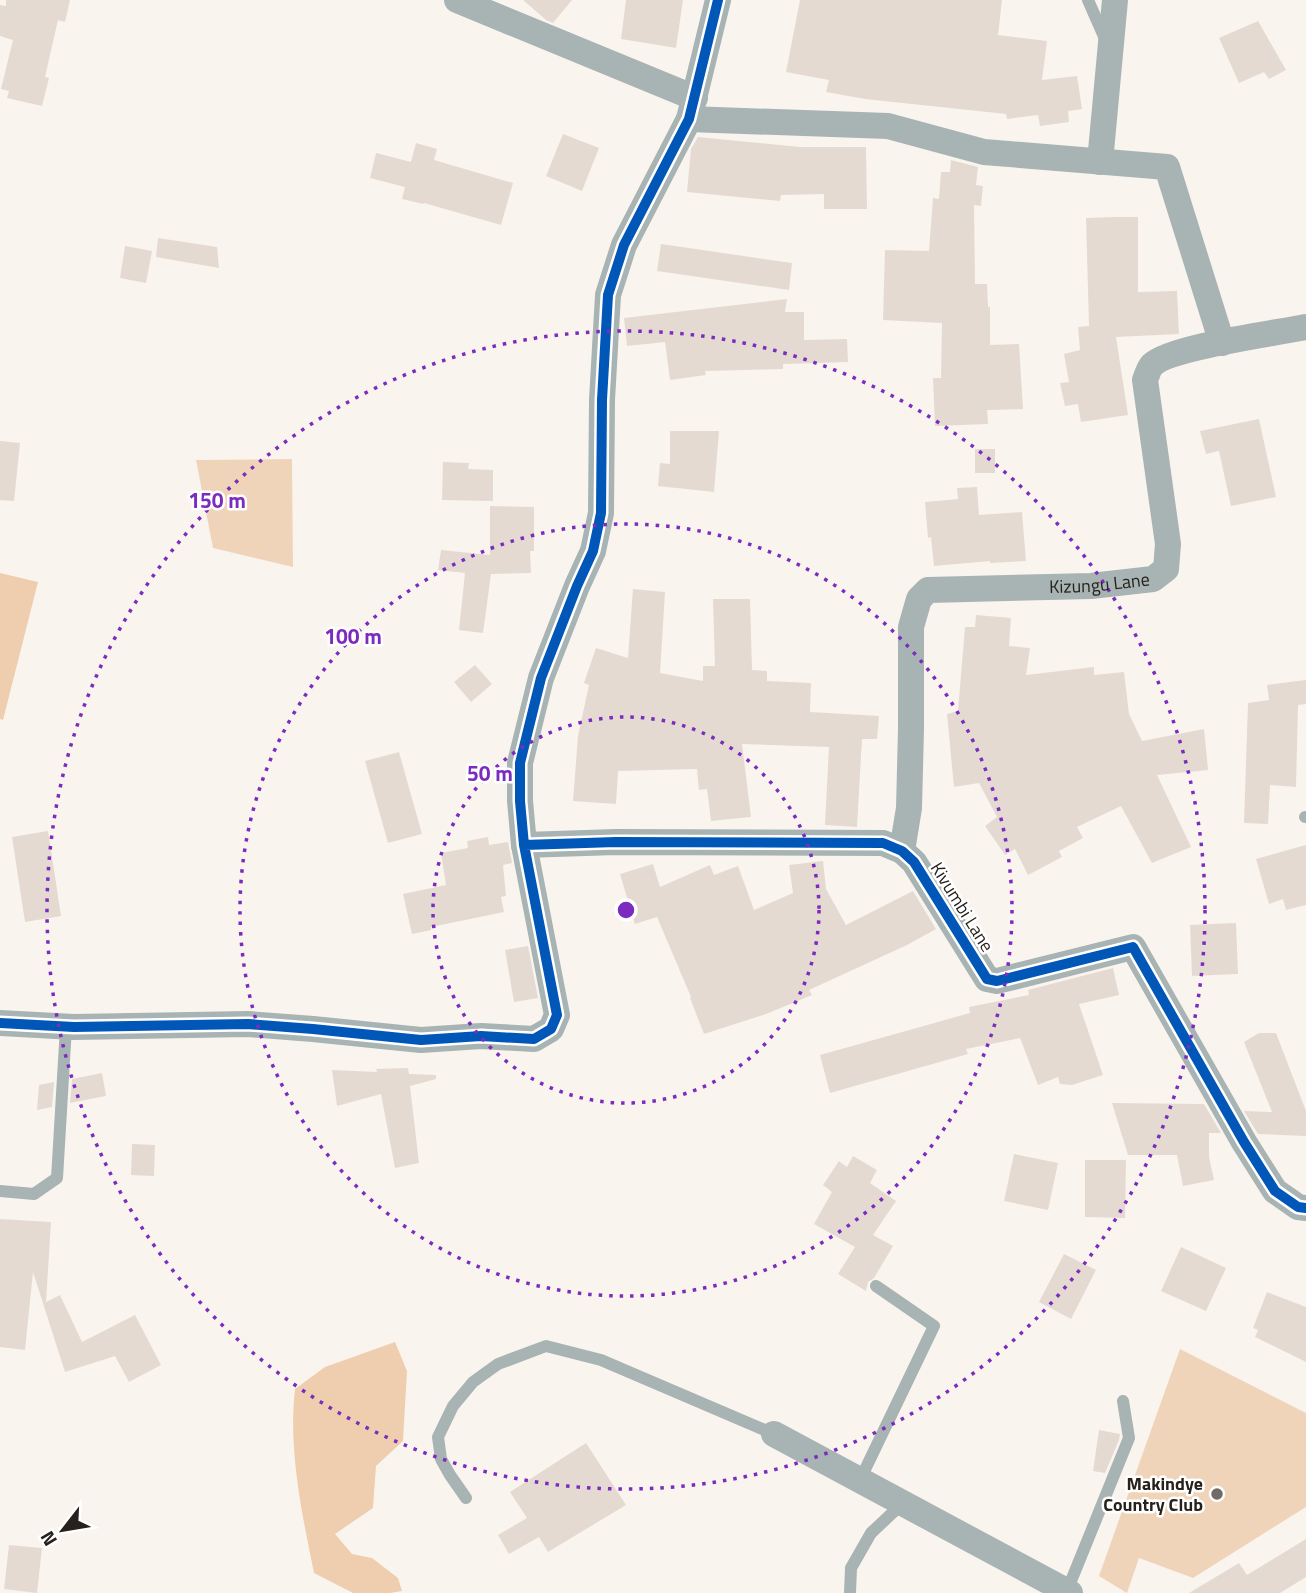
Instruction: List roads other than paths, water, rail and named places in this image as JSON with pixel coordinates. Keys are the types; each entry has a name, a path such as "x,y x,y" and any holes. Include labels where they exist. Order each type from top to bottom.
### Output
{"street":[{"path":"457,0 692,108 888,125 984,152 1167,167 1222,343"},
{"path":"0,1023 66,1027 248,1024 421,1040 481,1036 534,1039 551,1029 557,1015 524,845 520,763 541,678 593,551 601,513 602,400 608,295 624,245 692,108 718,0"},
{"path":"1100,162 1115,0"},
{"name":"Kizungu Lane","path":"902,851 909,808 911,627 919,599 928,590 1091,586 1153,579 1166,569 1168,544 1145,380 1152,365 1169,355 1306,327"},
{"path":"524,845 616,842 883,843 902,851"},
{"name":"Kivumbi Lane","path":"902,851 914,862 986,979 997,981 1133,947 1244,1142 1276,1191 1298,1207 1306,1208"},
{"path":"774,1434 1064,1591"}],"lane":[{"path":"1088,0 1110,51"},
{"path":"0,1191 34,1194 57,1178 66,1027"},
{"path":"860,1479 934,1326 876,1286"},
{"path":"466,1498 441,1459 438,1437 453,1406 473,1381 498,1364 546,1346 601,1360 774,1434"},
{"path":"1064,1591 1129,1438 1123,1401"},
{"path":"850,1593 851,1568 857,1556 871,1533 903,1503"}],"place":[{"name":"Makindye Country Club","path":"1217,1494"}]}
